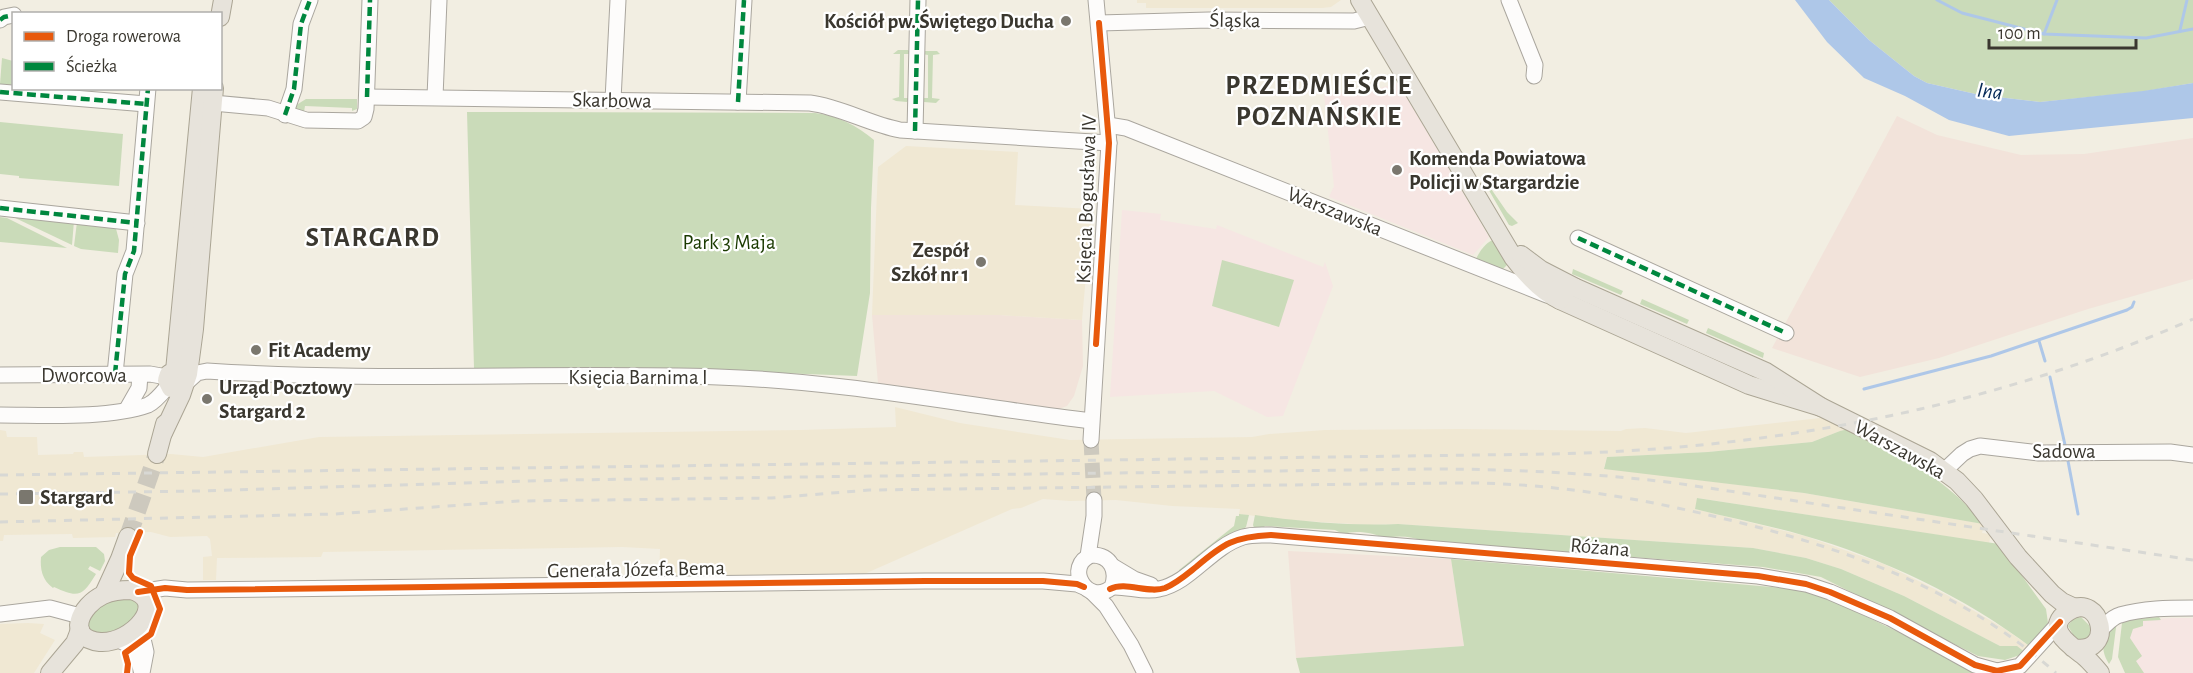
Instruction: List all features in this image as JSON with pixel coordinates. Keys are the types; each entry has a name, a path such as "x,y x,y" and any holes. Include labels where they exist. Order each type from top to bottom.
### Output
{"main road":[{"path":"1360,0 1503,239 1534,280 1557,299"},
{"path":"157,454 177,382 210,93"},
{"name":"Warszawska","path":"1521,260 1576,288 1766,372 1821,407 1911,450 1944,471 1974,499 2018,557 2055,597 2066,616"},
{"path":"1557,299 1556,294 1560,286 1576,288"},
{"name":"Warszawska","path":"1557,299 1749,385 1821,407"},
{"path":"1749,385 1758,384 1766,372"},
{"path":"104,594 128,537"},
{"path":"80,623 88,638 98,641 116,640 130,634 142,624 146,604 143,597 123,580 120,559"},
{"path":"50,673 75,643 87,606 104,594 114,591 134,591"},
{"path":"2100,673 2091,662 2068,644 2060,631 2066,616 2085,608 2097,628 2100,657 2112,673"},
{"path":"2068,644 2085,648 2097,628"},
{"path":"63,673 84,649 98,641"}],"street":[{"path":"285,115 294,89 301,24 309,0"},
{"path":"210,93 306,120 358,121 364,117 367,97 370,0"},
{"path":"435,98 439,0"},
{"path":"613,100 618,0"},
{"path":"738,102 744,0"},
{"path":"915,131 918,0"},
{"name":"Księcia Bogusława IV","path":"1091,440 1108,147 1108,125 1094,0"},
{"path":"1509,0 1535,64 1534,76"},
{"name":"Śląska","path":"1098,21 1354,21 1370,17"},
{"path":"0,92 147,96 135,251 125,274 115,374"},
{"name":"Skarbowa","path":"367,97 795,102 823,105 881,126 915,131 1108,147"},
{"name":"Warszawska","path":"1108,125 1126,128 1557,299"},
{"path":"0,208 136,222"},
{"path":"1578,238 1786,333"},
{"path":"1504,279 1521,260"},
{"name":"Księcia Barnima I","path":"177,382 207,371 317,375 717,377 840,386 1091,421"},
{"name":"Dworcowa","path":"0,375 115,374 140,375 177,382"},
{"path":"127,409 139,388 140,375"},
{"path":"0,415 75,414 150,405 177,382"},
{"path":"150,405 159,415 163,434"},
{"name":"Sadowa","path":"1944,471 1962,454 1980,447 2039,453 2154,452 2193,455"},
{"path":"1094,500 1094,516 1079,577 1106,606 1131,645 1145,673"},
{"path":"1094,516 1115,578 1111,588 1111,597 1131,645"},
{"name":"Różana","path":"1165,588 1231,542 1245,536 1271,535 1758,576 1806,584 1838,595 1890,618 1976,665 1997,671 2020,666 2066,616"},
{"path":"1084,562 1097,555 1141,582 1165,588"},
{"name":"Generała Józefa Bema","path":"1043,581 1075,571 1084,562"},
{"name":"Generała Józefa Bema","path":"134,591 165,588 187,590 1043,581 1088,589"},
{"path":"1088,589 1099,593 1111,588 1152,590 1165,588"},
{"name":"Generała Józefa Bema","path":"142,624 160,600 187,590"},
{"path":"0,614 50,608 80,623"},
{"path":"2097,628 2121,615 2164,608 2193,608"},
{"path":"141,673 146,652 142,624"},
{"path":"116,640 130,646 136,653 141,673"},
{"path":"2043,642 2068,644"}],"shaded area":[{"path":"1137,0 1341,0 1331,7 1322,8 1146,8 1146,3 1137,3"},
{"path":"1398,83 1489,237 1473,255 1329,197 1334,186 1324,95 1365,92"},
{"path":"1897,116 1937,135 2021,155 2084,154 2193,138 2193,279 2088,309 1939,358 1860,377 1772,348"},
{"name":"Zespół Szkół nr 1","path":"906,146 1018,152 1015,205 1092,209 1082,320 999,315 872,315 878,167"},
{"path":"1122,210 1161,214 1160,220 1196,226 1216,229 1217,225 1323,267 1325,262 1333,286 1283,416 1267,417 1214,391 1110,397"},
{"path":"872,315 999,315 1082,320 1083,366 1074,396 1067,406 1056,410 878,383"},
{"path":"895,407 960,423 1070,440 1252,437 1325,430 1621,431 1645,428 1686,433 1829,417 1833,423 1838,422 1852,429 1840,431 1812,442 1708,452 1607,457 1604,468 1804,493 1984,524 1982,533 1991,534 1989,543 1698,498 1695,509 1805,536 1884,564 1947,595 2005,629 2032,648 2026,653 2016,646 2000,646 1904,596 1841,569 1806,558 1753,548 1398,524 1370,525 1288,520 1239,514 1240,509 1172,506 1116,500 1043,499 1021,508 1012,509 862,575 659,577 660,549 622,547 323,552 321,557 217,558 216,580 203,580 203,557 212,556 210,539 207,536 170,537 151,532 116,533 115,537 73,538 72,534 4,535 3,541 0,541 0,430 6,431 7,437 37,437 38,455 83,452 84,457 171,454 203,457 319,437 896,427"},
{"path":"1288,551 1451,559 1464,646 1296,658"},
{"path":"2193,618 2193,673 2127,673 2124,621"},
{"path":"0,624 44,624 40,633 55,640 34,673 0,673"}],"green space":[{"path":"1829,0 2193,0 2193,83 2140,92 2040,102 1980,95 1927,83 1914,76 1869,40"},
{"path":"898,50 908,50 912,54 904,54 904,98 911,98 907,102 892,99 899,97 900,54 893,54"},
{"path":"924,51 937,51 940,54 933,55 932,98 940,99 936,103 924,102 921,98 928,98 928,55 922,54"},
{"path":"2,58 12,61 12,87 0,84"},
{"path":"306,99 357,99 357,109 352,111 352,108 305,106 304,112 296,111 293,107"},
{"name":"Park 3 Maja","path":"467,112 815,113 839,119 861,130 874,140 870,293 857,376 659,368 474,368"},
{"path":"0,122 123,134 119,186 19,178 19,176 0,174"},
{"path":"1486,178 1507,212 1518,223 1509,225 1483,180"},
{"path":"11,216 74,221 72,245"},
{"path":"0,217 7,218 67,248 0,242"},
{"path":"77,222 115,225 119,240 118,253 81,249 74,246"},
{"path":"1496,239 1509,263 1502,270 1475,261 1486,244"},
{"path":"1222,260 1294,280 1279,327 1212,306"},
{"path":"1573,269 1623,291 1621,295 1572,274"},
{"path":"1642,299 1689,320 1687,324 1640,304"},
{"path":"1708,328 1764,353 1763,358 1706,333"},
{"path":"1853,428 1923,470 1955,494 1983,524 1804,493 1604,469 1607,457 1708,452 1812,442"},
{"path":"1697,498 1999,544 2046,609 2048,623 2032,648 1979,612 1893,567 1802,535 1695,509"},
{"path":"1249,515 1246,527 1180,572 1179,570 1234,526 1236,516"},
{"path":"1255,515 1326,523 1398,524 1753,548 1806,558 1841,569 1904,596 2000,646 2017,646 2026,653 2005,660 1978,656 1821,577 1763,567 1424,541 1404,537 1384,539 1364,532 1343,534 1335,530 1265,526 1260,531 1255,530 1253,525"},
{"path":"60,547 96,547 104,554 105,561 100,571 90,566 88,569 96,574 87,587 79,593 74,594 53,588 42,574 41,557 49,550"},
{"path":"1451,559 1806,590 1892,629 1976,673 1300,673 1296,658 1464,646"},
{"path":"128,596 138,603 139,613 134,618 117,630 91,631 86,621 97,606"},
{"path":"2081,617 2089,625 2092,634 2082,642 2075,638 2068,626 2073,619"},
{"path":"2159,617 2161,620 2143,621 2143,626 2133,629 2130,638 2142,656 2136,661 2144,673 2125,673 2118,657 2122,623 2124,620"},
{"path":"2117,620 2112,659 2109,664 2103,646 2109,630"}],"water":[{"path":"1795,0 1829,0 1869,40 1914,76 1927,83 1980,95 2040,102 2193,83 2193,118 2009,136 1949,120 1905,96 1864,78 1827,42"}],"waterway":[{"path":"1937,0 1962,13 2044,34 2146,38 2193,29"},
{"path":"2044,34 2057,0"},
{"path":"2180,30 2187,0"},
{"path":"1864,389 1991,356 2127,310 2134,302"},
{"path":"2039,341 2045,361"},
{"path":"2050,377 2065,445"},
{"path":"2068,461 2078,514"}],"tunnel":[{"path":"1091,440 1094,500"},
{"path":"128,537 157,454"}],"railway":[{"path":"0,475 1552,454 1635,450 1798,433 1959,400 2038,377 2116,350 2193,319"},
{"path":"0,494 197,491 565,480 1491,470 1583,474 1675,483 2193,560"},
{"path":"0,522 335,514 518,501 771,498 869,490 1453,483 1520,485 1586,492 1684,509 1763,529 1853,557 1897,574 1980,617 2019,643 2056,673"}],"marked path":[{"path":"285,115 294,89 301,24 310,0"},
{"path":"367,97 370,0"},
{"path":"738,102 744,0"},
{"path":"915,131 918,0"},
{"path":"0,20 12,15"},
{"path":"115,374 125,274 134,251 148,90"},
{"path":"0,92 146,104"},
{"path":"0,208 137,223"},
{"path":"1578,238 1786,333"}],"cycle path":[{"path":"1096,344 1109,143 1099,23"},
{"path":"127,673 128,664 125,653 151,634 160,609 151,586 133,578 129,573 130,556 140,532"},
{"path":"1110,589 1123,586 1151,590 1165,588 1181,579 1222,547 1248,537 1271,535 1758,576 1806,584 1890,618 1975,665 1997,671 2020,666 2060,622"},
{"path":"138,592 165,588 187,590 925,581 1043,581 1077,584 1084,587"}],"place":[{"name":"Kościół pw. Świętego Ducha","path":"1066,21"},
{"name":"Komenda Powiatowa Policji w Stargardzie","path":"1397,170"},
{"name":"Zespół Szkół nr 1","path":"981,262"},
{"name":"Fit Academy","path":"256,350"},
{"name":"Urząd Pocztowy Stargard 2","path":"207,399"},
{"name":"Stargard","path":"26,497"}],"district":[{"name":"PRZEDMIEŚCIE POZNAŃSKIE","path":"1319,100"},
{"name":"STARGARD","path":"373,237"}],"water label":[{"name":"Ina","path":"1990,90"}]}
